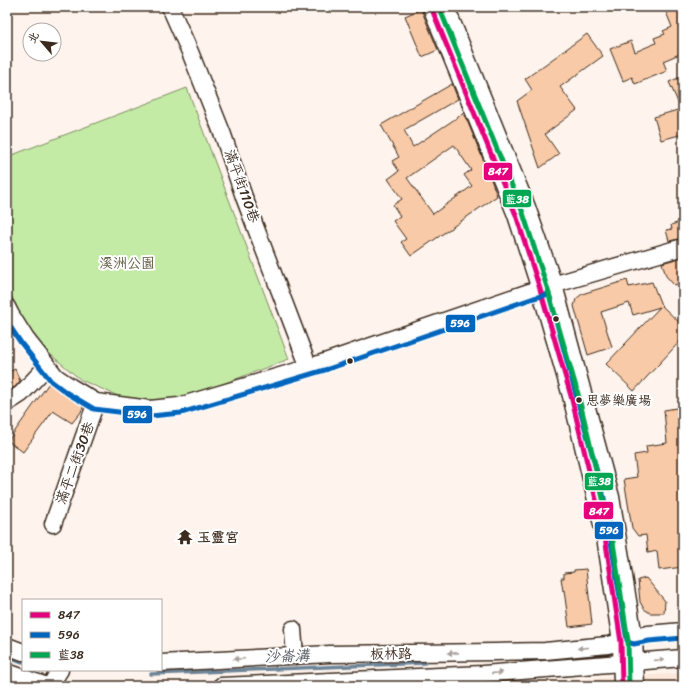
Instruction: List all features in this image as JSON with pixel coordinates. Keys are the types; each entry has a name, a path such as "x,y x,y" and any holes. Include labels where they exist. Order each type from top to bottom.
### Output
{"street":[{"name":"滿平街110巷","path":"170,7 190,52 223,135 244,197 308,368"},
{"path":"431,7 547,287"},
{"path":"446,7 527,206 605,537 627,639 628,662 636,686"},
{"path":"7,307 26,339 56,377 96,402 150,410 179,406 308,368 434,324 547,287 683,247"},
{"path":"7,403 21,394 47,366"},
{"name":"滿平二街30巷","path":"53,524 96,402"},
{"path":"293,629 295,656"},
{"name":"板林路","path":"162,663 330,654 545,651 608,645 648,634 683,632"},
{"path":"7,646 22,652"},
{"name":"板林路","path":"221,686 483,674 683,658"},
{"path":"622,686 628,662"},
{"path":"50,686 59,671"},
{"path":"7,672 47,686"}],"shaded area":[{"path":"683,673 683,686 476,686"}],"green space":[{"name":"溪洲公園","path":"187,88 289,359 175,402 123,398 81,380 31,338 7,286 7,157"}],"building":[{"path":"664,7 683,7 683,45 680,47 682,53 663,61 667,71 635,84 632,77 623,81 610,49 631,41 635,52 656,43 654,38 665,34 663,31 672,27"},
{"path":"421,9 438,50 422,57 405,16"},
{"path":"587,34 603,56 560,87 577,110 545,134 559,154 540,168 517,101 532,90 525,79"},
{"path":"683,76 683,134 661,140 654,117 681,109 669,82"},
{"path":"452,84 458,99 404,130 413,147 464,113 497,196 411,256 401,242 406,239 393,221 400,216 393,205 402,199 388,179 399,171 392,161 399,157 381,125","holes":["454,145 471,170 464,175 472,186 433,214 407,178"]},
{"path":"683,221 683,238 669,241 666,230 672,229 671,225"},
{"path":"683,257 683,282 674,285 666,276 662,263"},
{"path":"627,280 629,287 652,282 661,305 683,326 683,338 634,391 606,364 660,307 633,315 629,303 601,312 612,347 588,355 574,306 576,299 582,294"},
{"path":"15,369 20,381 15,387 7,390 7,373"},
{"path":"49,383 82,404 83,407 72,423 53,411 23,452 8,441"},
{"path":"683,407 683,567 659,570 657,551 648,553 646,535 638,536 632,528 624,479 637,477 634,455 647,453 646,446 667,443 664,410"},
{"path":"586,569 592,624 569,627 561,578 564,578 564,573"},
{"path":"646,578 665,601 664,613 650,613 644,609 640,602 638,580"}],"waterway":[{"name":"沙崙溝","path":"7,657 22,662"},
{"name":"沙崙溝","path":"151,674 425,663"}],"transit line":[{"name":"847","path":"431,7 516,215 540,289 571,396 605,537 621,642 622,686"},
{"name":"藍38","path":"439,7 523,213 547,287 578,394 612,536 628,641 629,686"},
{"name":"596","path":"7,322 21,343 51,381 67,393 94,409 151,416 181,413 328,369 549,294 604,498 627,640 634,644 683,638"}],"place":[{"name":"思夢樂廣場","path":"579,400"},
{"name":"玉靈宮","path":"185,537"}]}
